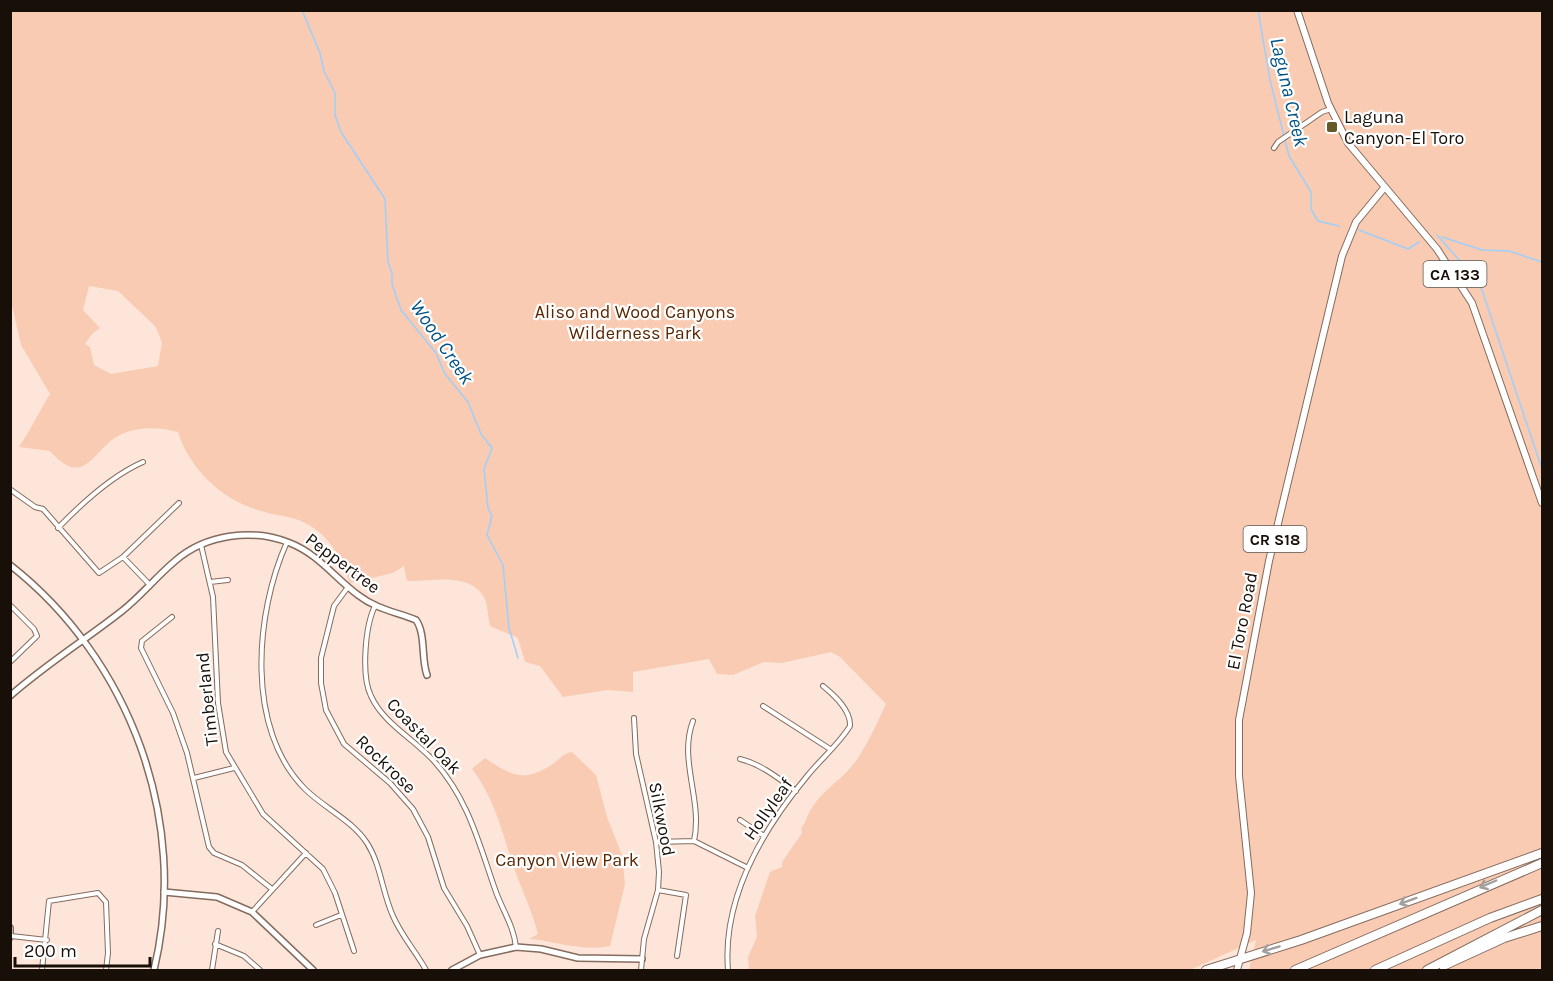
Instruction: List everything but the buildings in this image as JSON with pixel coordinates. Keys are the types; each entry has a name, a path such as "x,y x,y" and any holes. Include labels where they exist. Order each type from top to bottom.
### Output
{"highway":[{"path":"1206,970 1301,940 1542,853"},
{"path":"1295,970 1542,863"},
{"path":"1375,970 1490,918 1542,898"},
{"path":"1427,970 1542,910"},
{"path":"1434,970 1504,938 1542,926"}],"main road":[{"name":"CA 133","path":"1297,10 1331,109 1348,143 1437,249 1472,303 1542,503"},
{"name":"El Toro Road","path":"1237,970 1249,921 1251,893 1238,758 1243,696 1269,561 1342,256 1356,222 1384,188"}],"street":[{"path":"1274,148 1278,142 1304,124 1331,109"},
{"path":"58,528 88,500 128,469 143,462"},
{"path":"11,490 35,507 43,509 99,573 123,557 179,503"},
{"name":"Peppertree","path":"10,696 123,610 176,560 201,545 225,537 255,534 287,542 319,559 348,586 375,606 416,620 420,626 426,675"},
{"path":"287,542 272,582 263,622 262,647 267,717 273,737 294,777 304,789 361,834 368,844 393,917 426,970"},
{"name":"Timberland","path":"201,545 210,582 220,724 226,752 263,814 277,830 316,860 330,881 354,951"},
{"path":"123,557 150,585"},
{"path":"10,565 60,609 85,639 117,692 143,751 157,811 163,855 164,892 154,970"},
{"path":"210,582 228,579"},
{"name":"Rockrose","path":"348,586 334,606 321,658 321,683 326,710 344,744 390,783 413,810 428,837 444,888 467,926 480,955"},
{"path":"10,605 34,629 37,636 10,662"},
{"name":"Coastal Oak","path":"375,606 368,626 366,681 369,693 383,715 429,755 460,796 480,837 497,893 512,927 516,947"},
{"path":"172,617 142,641 141,648 173,713 195,778 209,847 214,853 242,864 272,889"},
{"name":"Hollyleaf","path":"728,970 729,934 737,897 748,868 764,836 796,791 848,729 850,720 835,695 823,686"},
{"path":"763,706 830,749"},
{"name":"Silkwood","path":"634,718 636,753 656,842 658,890 644,939 641,970"},
{"path":"693,721 687,743 698,815 694,841"},
{"path":"740,759 750,761 771,773 796,791"},
{"path":"195,778 234,768"},
{"path":"740,820 764,836"},
{"path":"656,842 694,841 748,868"},
{"path":"252,912 306,853"},
{"path":"658,890 686,895 677,956"},
{"path":"164,892 218,897 252,912 313,970"},
{"path":"42,970 49,901 98,893 104,896 108,952 106,970"},
{"path":"316,925 341,915"},
{"path":"10,928 11,937 46,940"},
{"path":"212,970 218,932"},
{"path":"215,944 244,956 260,970"},
{"path":"452,970 480,955 516,947 541,949 578,958 642,959"}],"green space":[{"name":"Aliso and Wood Canyons Wilderness Park","path":"10,11 1542,11 1542,970 1249,970 1256,940 1190,970 749,970 748,957 757,937 755,916 770,872 782,867 782,862 802,833 802,827 810,810 858,758 886,704 840,657 831,652 782,663 764,662 733,675 717,674 709,659 633,672 633,692 608,690 563,697 540,666 525,662 518,638 490,626 486,602 472,585 451,580 407,581 404,566 393,573 350,583 336,553 322,534 301,521 244,505 219,490 198,470 178,432 148,428 132,430 109,442 80,467 71,467 50,451 19,447 50,394 21,345 11,301","holes":["89,286 118,291 155,326 162,342 158,366 111,374 94,365 90,347 85,344 100,328 83,310"]},
{"name":"Canyon View Park","path":"572,752 596,775 607,817 622,855 625,884 610,946 600,948 529,939 538,934 533,917 492,804 472,769 485,758 511,773 534,774"}],"waterway":[{"name":"Wood Creek","path":"302,10 320,53 324,71 335,93 335,115 341,132 385,199 388,262 392,273 392,284 401,310 436,353 445,374 468,402 481,434 492,448 484,469 488,508 492,516 487,535 503,565 509,628 518,658"},
{"name":"Laguna Creek","path":"1258,10 1270,80 1289,156 1311,192 1311,209 1318,221 1339,226"},
{"name":"Laguna Creek","path":"1359,230 1408,249 1419,242"},
{"name":"Laguna Creek","path":"1437,235 1469,271 1482,290 1542,469"},
{"path":"1442,237 1482,250 1509,251 1542,262"}],"place":[{"name":"Laguna Canyon-El Toro","path":"1332,127"}]}
